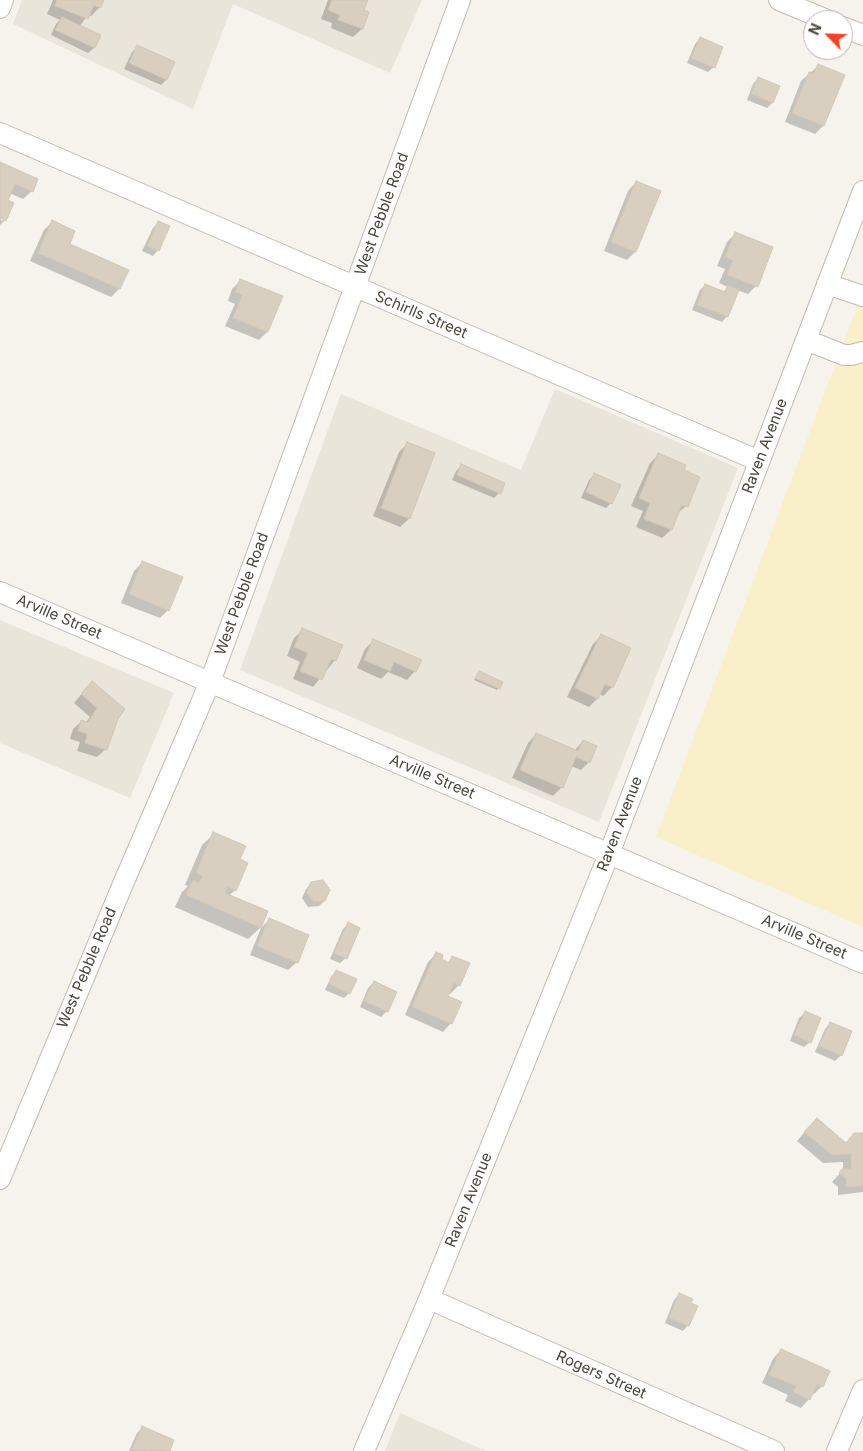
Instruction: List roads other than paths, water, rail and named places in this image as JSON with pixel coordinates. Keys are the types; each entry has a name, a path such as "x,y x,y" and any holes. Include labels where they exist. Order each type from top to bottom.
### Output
{"street":[{"path":"0,8 3,0"},
{"name":"West Pebble Road","path":"0,1179 122,884 210,682 460,0"},
{"path":"779,0 803,10"},
{"name":"Schirlls Street","path":"0,133 759,461"},
{"name":"Raven Avenue","path":"364,1451 429,1300 609,854 863,192"},
{"path":"828,284 863,296"},
{"path":"806,340 844,355 862,353"},
{"name":"Arville Street","path":"0,592 863,963"},
{"name":"Rogers Street","path":"429,1300 774,1451"},
{"path":"837,1451 863,1390"}]}
